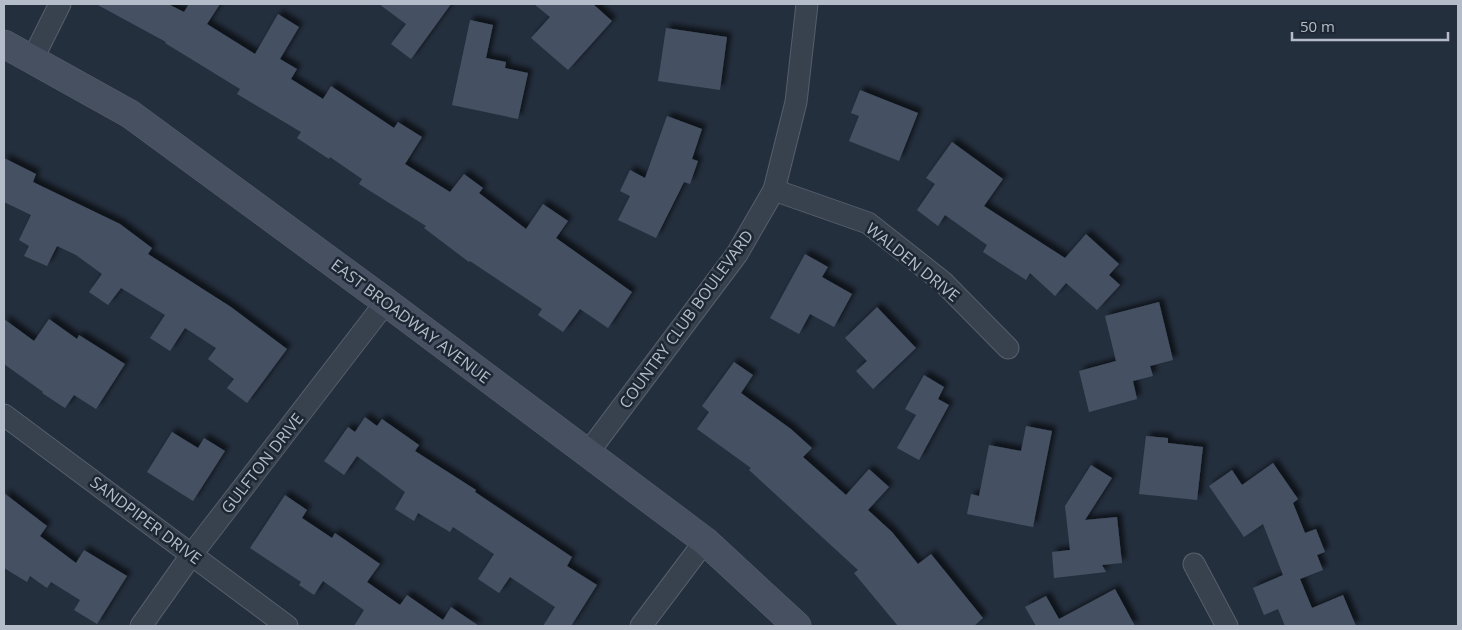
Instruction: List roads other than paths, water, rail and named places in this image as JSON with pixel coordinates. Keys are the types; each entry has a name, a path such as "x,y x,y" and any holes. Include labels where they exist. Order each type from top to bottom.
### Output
{"street":[{"path":"32,60 60,4"},
{"name":"COUNTRY CLUB BOULEVARD","path":"587,454 737,254 774,190 796,102 808,4"},
{"name":"EAST BROADWAY AVENUE","path":"4,44 130,114 386,302 705,541 797,626"},
{"name":"WALDEN DRIVE","path":"774,190 868,223 943,282 1008,348"},
{"name":"GULFTON DRIVE","path":"141,626 192,554 386,302"},
{"name":"SANDPIPER DRIVE","path":"4,415 287,626"},
{"path":"641,626 705,541"},
{"path":"1194,564 1227,626"}]}
